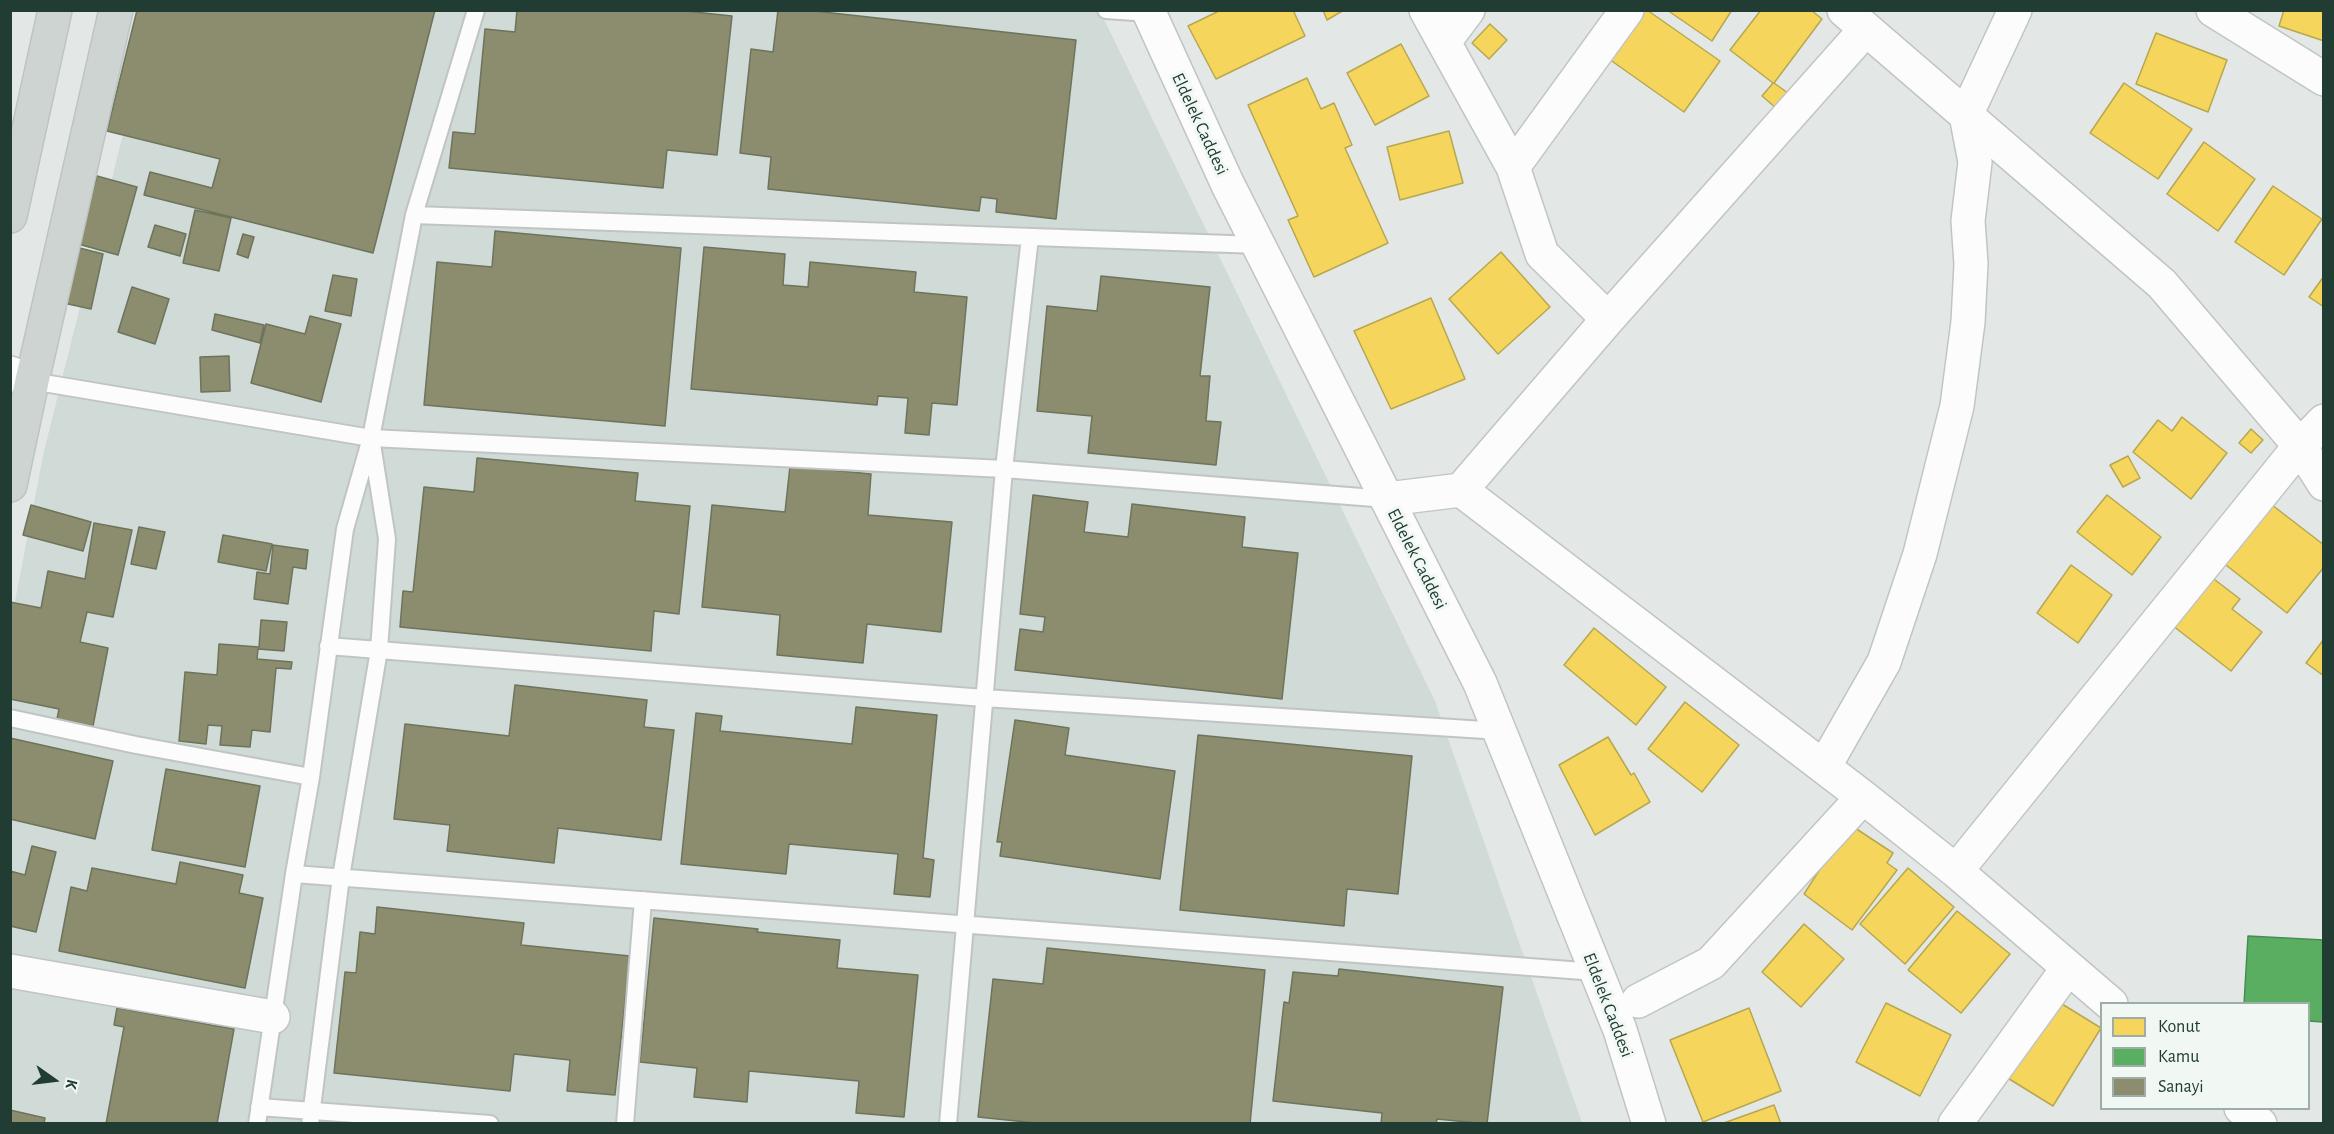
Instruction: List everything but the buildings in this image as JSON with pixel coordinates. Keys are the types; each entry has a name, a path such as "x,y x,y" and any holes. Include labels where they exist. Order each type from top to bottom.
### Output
{"main road":[{"path":"10,216 22,113 55,10"},
{"path":"10,485 21,377 116,10"}],"street":[{"path":"1426,10 1513,167 1542,254 1608,319"},
{"path":"1444,42 1468,10"},
{"path":"1513,167 1627,10"},
{"path":"1824,767 1884,662 1920,554 1957,406 1968,322 1971,264 1968,221 1975,162 1966,115 2015,10"},
{"path":"2213,10 2324,79"},
{"name":"Eldelek Caddesi","path":"1148,12 1228,185 1480,683 1620,1030 1649,1124"},
{"path":"1387,499 1461,490 1608,319 1855,20 2162,284 2300,446 2324,484"},
{"path":"1956,871 2300,446 2324,421"},
{"path":"1461,490 1863,797 1956,871 2109,1002"},
{"path":"1638,1001 1711,963 1863,797"},
{"path":"1955,1124 2068,968"},
{"path":"10,971 273,1017"},
{"path":"2243,1110 2260,1124"}],"lane":[{"path":"476,10 414,215 371,438 345,529 311,777 258,1115 490,1124"},
{"path":"1106,10 1148,12"},
{"path":"414,215 1258,245"},
{"path":"948,1124 1004,469 1030,237"},
{"path":"21,377 371,438 1004,469 1387,499"},
{"path":"311,1117 341,877 379,650 387,539 371,438"},
{"path":"328,646 984,698 1500,731"},
{"path":"10,718 135,745 311,777"},
{"path":"294,874 1596,972"},
{"path":"625,1124 643,900"}],"shaded area":[{"path":"154,10 1100,11 1435,701 1582,1123 11,1124 11,622 44,451"}]}
